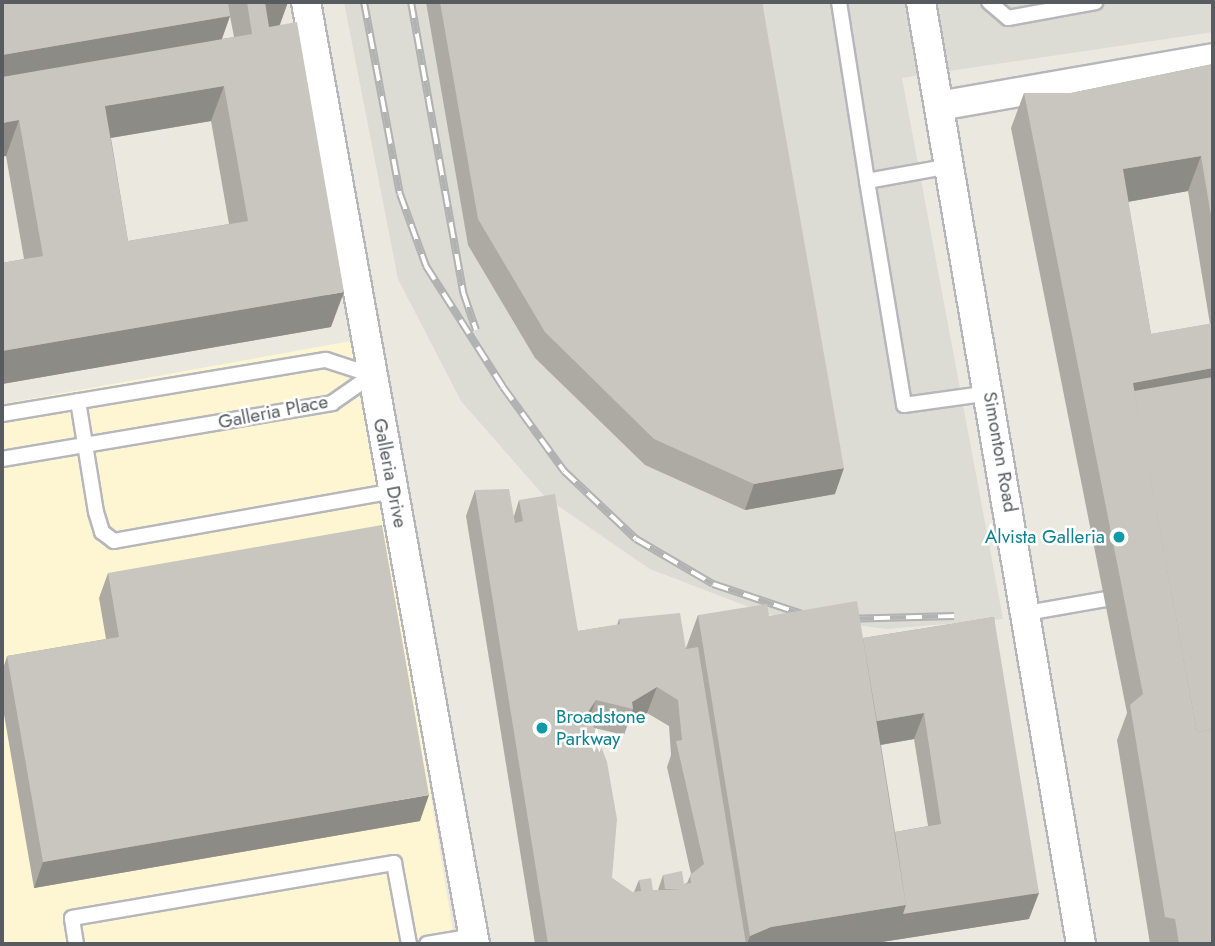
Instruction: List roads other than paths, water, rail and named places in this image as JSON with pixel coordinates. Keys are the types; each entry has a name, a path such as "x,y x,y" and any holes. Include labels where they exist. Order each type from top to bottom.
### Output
{"street":[{"name":"Galleria Drive","path":"306,2 475,940"},
{"name":"Simonton Road","path":"921,2 1027,612 1081,944"},
{"path":"939,106 1213,58"}],"lane":[{"path":"839,2 904,405 989,393"},
{"path":"989,2 1008,18 1096,2"},
{"path":"867,181 950,166"},
{"path":"2,414 326,360 372,375"},
{"name":"Galleria Place","path":"2,458 332,403 372,375"},
{"path":"78,401 102,532 114,541 394,491"},
{"path":"1027,612 1106,599"},
{"path":"76,944 72,918 394,863 409,944"},
{"path":"427,944 475,940"}],"railway":[{"path":"364,2 400,194 426,266 503,387 564,471 636,539 713,584 811,617"},
{"path":"411,2 463,292 476,330"},
{"path":"842,619 954,616"}],"place":[{"name":"Alvista Galleria","path":"1119,537"},
{"name":"Broadstone Parkway","path":"542,728"}]}
